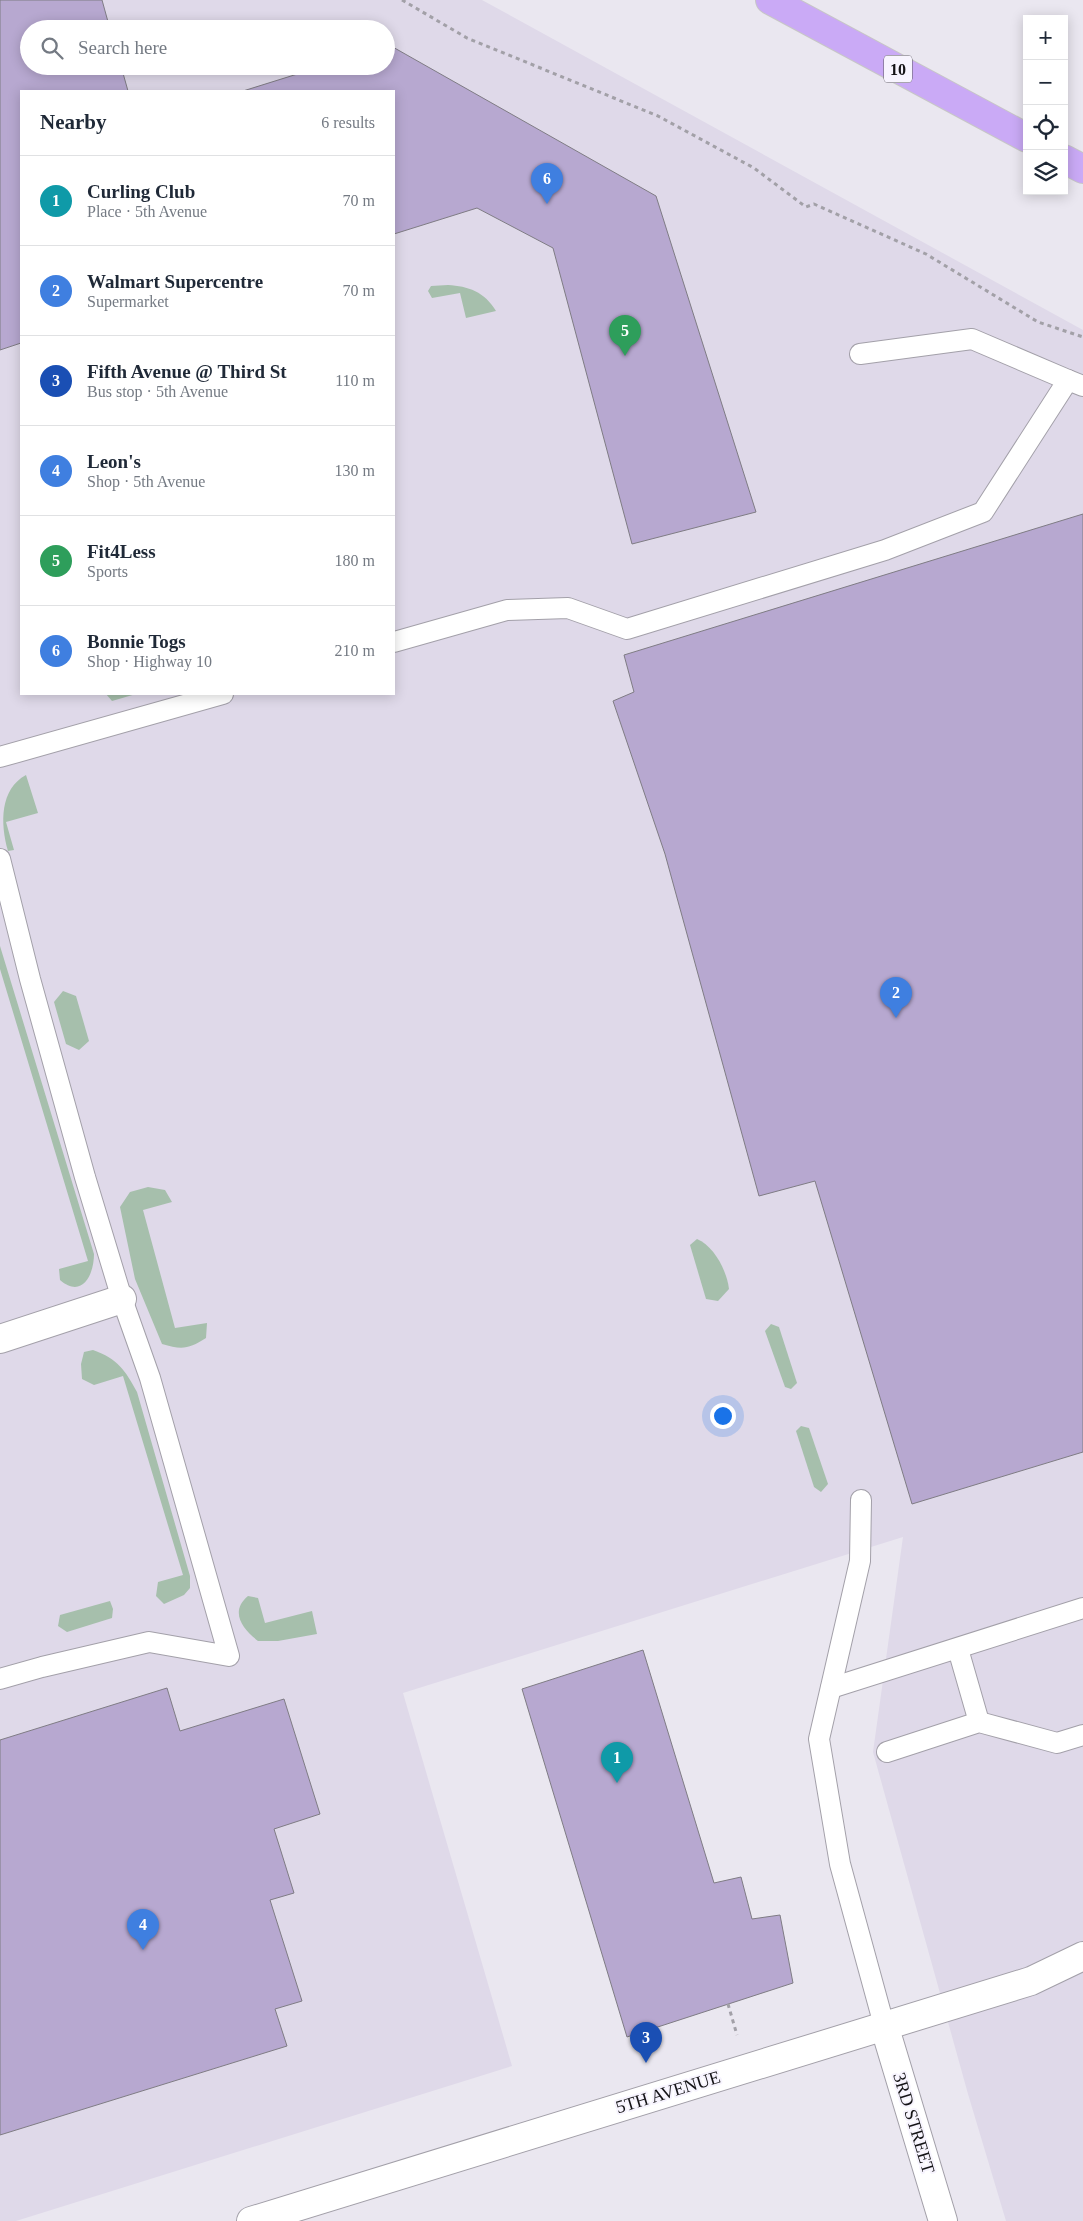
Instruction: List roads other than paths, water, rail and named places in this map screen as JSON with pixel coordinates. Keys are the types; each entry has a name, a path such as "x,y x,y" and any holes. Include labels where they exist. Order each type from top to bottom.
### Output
{"highway":[{"name":"10","path":"770,0 1023,136"},
{"path":"1068,160 1083,169"}],"street":[{"path":"0,1339 122,1299"},
{"name":"5TH AVENUE","path":"251,2221 1031,1981 1083,1956"},
{"name":"3RD STREET","path":"884,2026 943,2221"}],"lane":[{"path":"395,642 507,610 568,608 627,629 885,550 983,512 1076,383 972,339 860,354"},
{"path":"0,757 219,695"},
{"path":"0,859 30,979 122,1299 150,1378 229,1656 149,1642 42,1667 0,1679"},
{"path":"861,1500 860,1561 820,1740 840,1864 884,2026"},
{"path":"831,1688 1083,1608"},
{"path":"958,1649 979,1722"},
{"path":"887,1752 979,1722 1057,1743 1083,1735"}],"place":[{"name":"Bonnie Togs","path":"547,204"},
{"name":"Fit4Less","path":"625,356"},
{"name":"Walmart Supercentre","path":"896,1018"},
{"name":"Curling Club","path":"617,1783"},
{"name":"Leon's","path":"143,1950"},
{"name":"Fifth Avenue @ Third St","path":"646,2063"}]}
